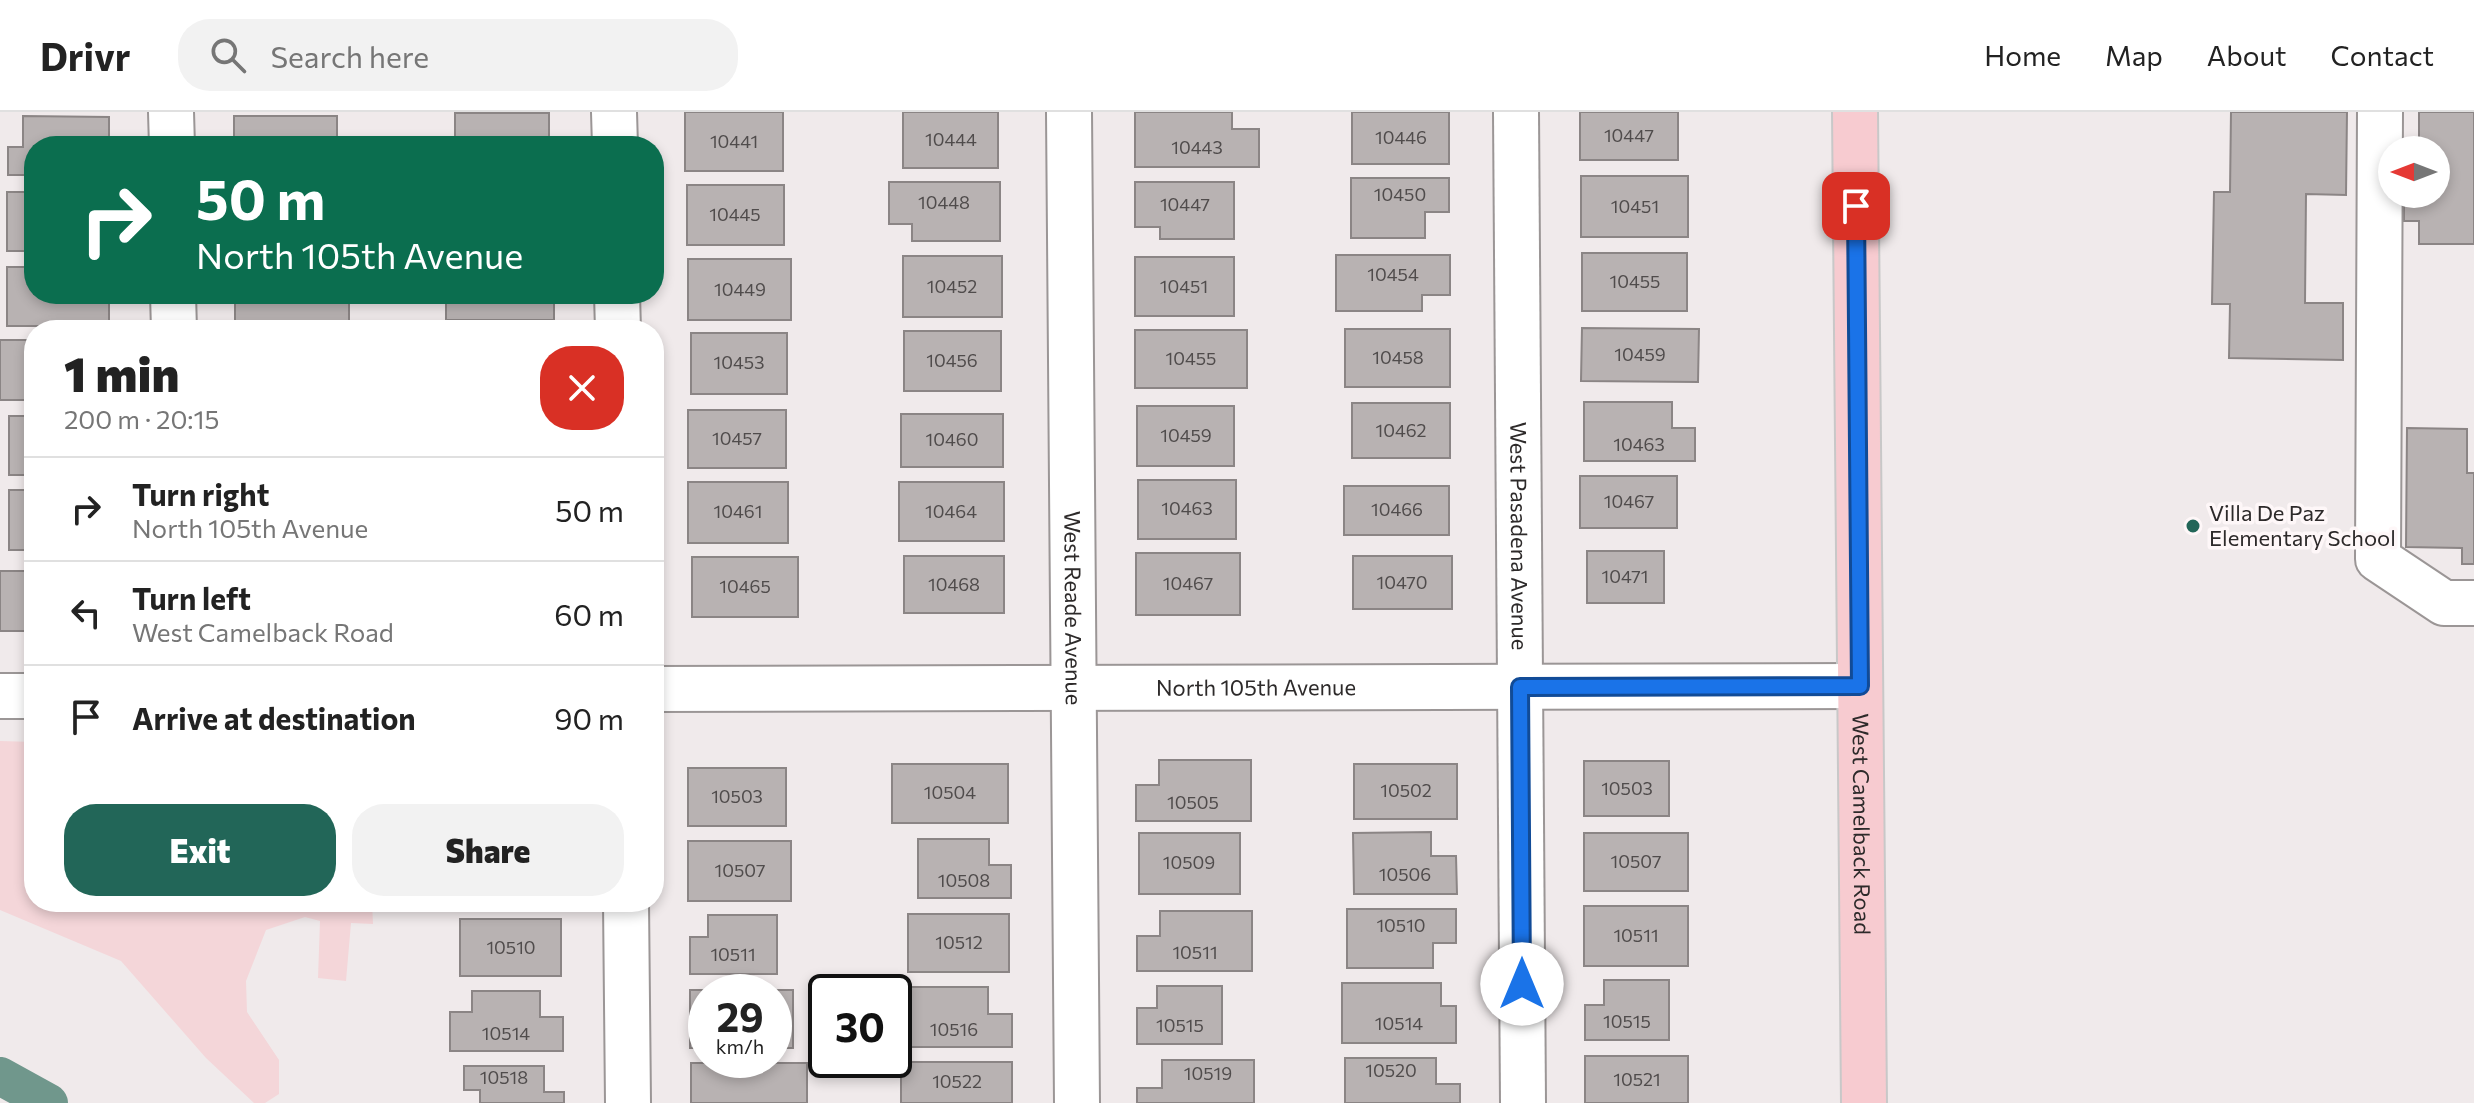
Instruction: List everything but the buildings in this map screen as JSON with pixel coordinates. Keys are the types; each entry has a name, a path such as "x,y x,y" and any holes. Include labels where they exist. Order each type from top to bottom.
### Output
{"main road":[{"name":"West Camelback Road","path":"1855,112 1864,1103"}],"street":[{"path":"171,112 172,136"},
{"path":"614,112 615,136"},
{"name":"West Reade Avenue","path":"1069,112 1077,1103"},
{"name":"West Pasadena Avenue","path":"1516,112 1523,1103"},
{"path":"2380,112 2378,559 2444,603 2474,603"},
{"name":"North 105th Avenue","path":"664,689 1860,686"},
{"path":"0,696 24,696"},
{"path":"626,912 628,1103"}],"shaded area":[{"path":"0,741 24,742 24,912 372,912 373,924 351,923 346,981 318,978 320,921 305,917 266,930 246,981 247,1012 279,1060 279,1094 265,1103 254,1103 206,1058 121,961 0,910"}],"waterway":[{"path":"0,1076 49,1103"}],"place":[{"name":"Villa De Paz Elementary School","path":"2193,526"}],"route":[{"path":"1522,984 1520,687 1860,686 1856,206"}]}
